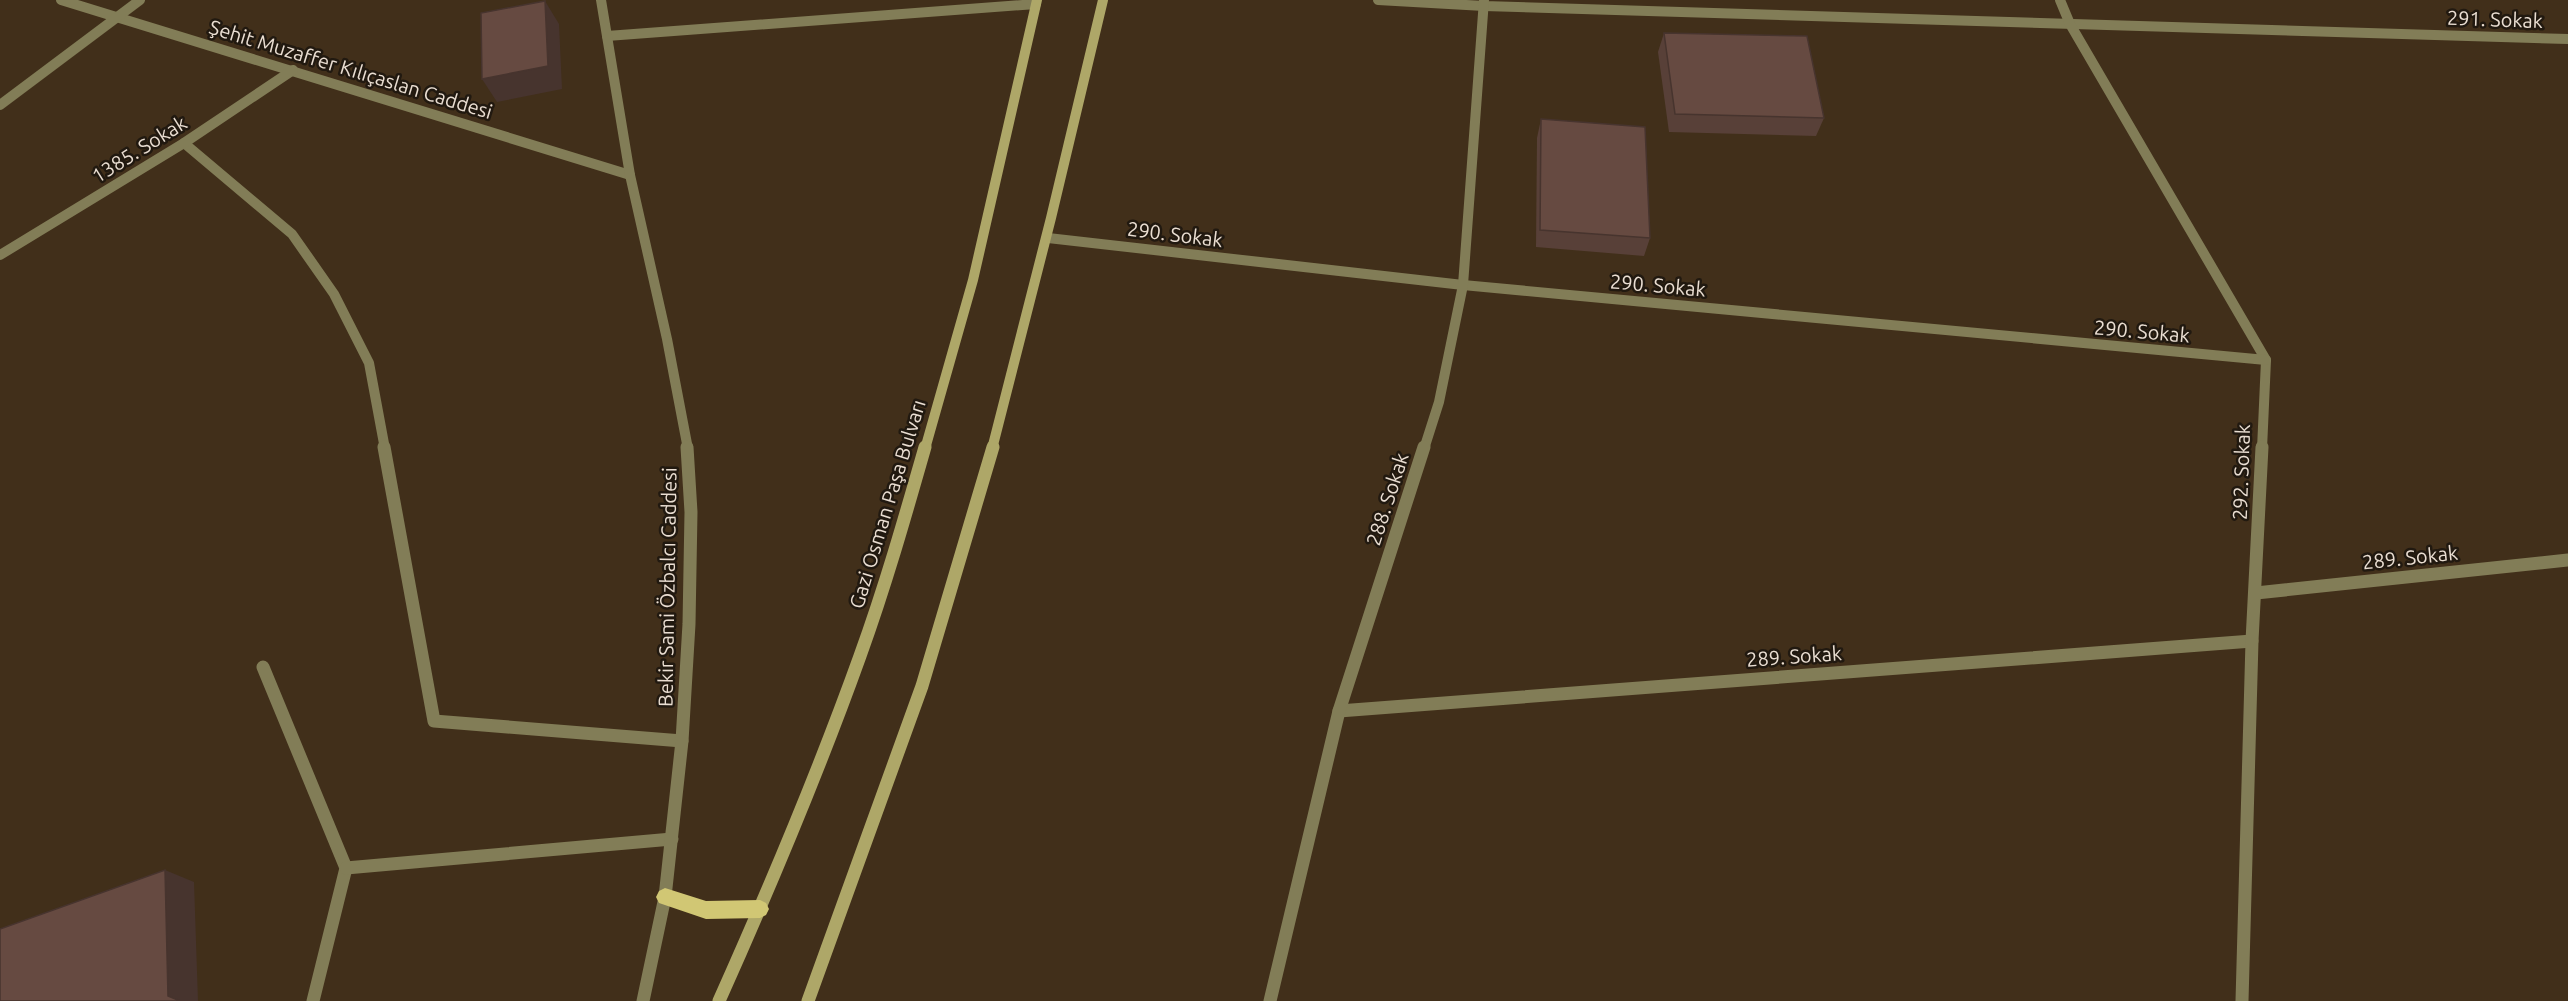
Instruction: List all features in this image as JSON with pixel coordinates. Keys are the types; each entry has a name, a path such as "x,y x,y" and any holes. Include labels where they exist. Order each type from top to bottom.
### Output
{"main road":[{"path":"808,1001 874,826 955,582 1003,415 1048,238 1103,0"},
{"name":"Gazi Osman Paşa Bulvarı","path":"719,1001 760,909 853,674 898,541 973,280 1036,2"},
{"path":"665,897 706,910 760,909"}],"street":[{"name":"Şehit Muzaffer Kılıçaslan Caddesi","path":"61,0 117,15 630,176"},
{"path":"0,105 140,0"},
{"name":"Bekir Sami Özbalcı Caddesi","path":"601,0 630,176 667,339 689,456 689,624 682,741 665,897 643,1001"},
{"name":"291. Sokak","path":"1378,0 2568,39"},
{"path":"2060,0 2070,24 2266,360"},
{"path":"607,36 1036,2"},
{"name":"288. Sokak","path":"1270,1001 1339,711 1439,402 1463,285 1484,3"},
{"name":"1385. Sokak","path":"0,255 183,143 293,70"},
{"path":"183,143 292,234 334,294 369,363 434,721 682,741"},
{"name":"290. Sokak","path":"1048,238 1463,285 2266,360"},
{"name":"292. Sokak","path":"2242,1001 2252,641 2266,360"},
{"name":"289. Sokak","path":"2256,593 2568,560"},
{"name":"289. Sokak","path":"1339,711 2252,641"},
{"path":"263,667 346,868 313,1001"},
{"path":"346,868 672,839"}],"building":[{"path":"545,1 548,66 482,79 481,13"},
{"path":"1664,33 1807,36 1824,118 1675,114"},
{"path":"1541,119 1645,127 1650,238 1540,230"},
{"path":"165,870 168,996 180,1001 0,1001 0,929"}]}
